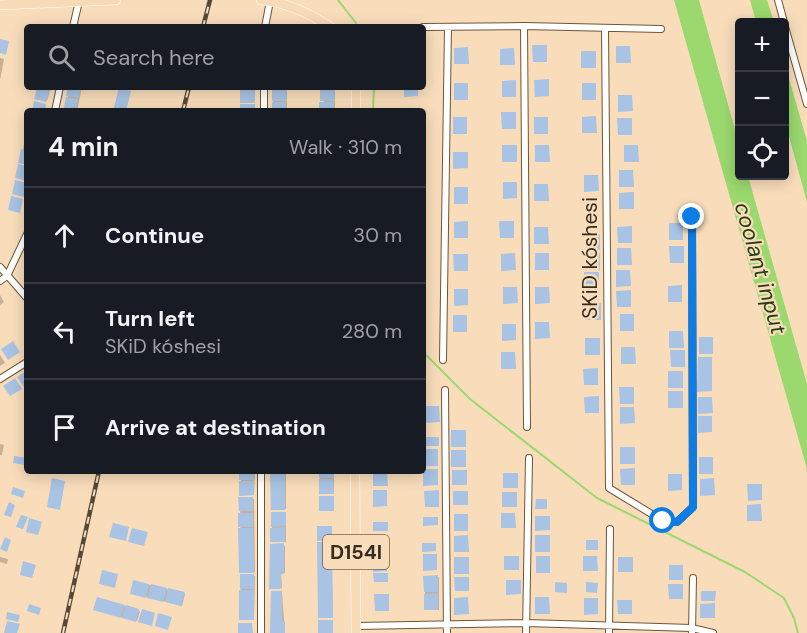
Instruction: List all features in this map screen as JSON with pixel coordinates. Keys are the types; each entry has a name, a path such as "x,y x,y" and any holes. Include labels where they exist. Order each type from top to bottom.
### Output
{"main road":[{"path":"0,5 116,0"},
{"path":"261,0 302,10 325,24"},
{"path":"356,90 356,108"},
{"name":"D154l","path":"355,474 356,629"}],"street":[{"path":"778,0 783,18"},
{"path":"266,24 270,1"},
{"path":"74,24 79,2"},
{"path":"524,26 527,428"},
{"path":"426,27 524,26 661,29"},
{"path":"443,360 448,27"},
{"name":"SKiD kóshesi","path":"605,28 609,489 663,521 677,522 693,507 692,217"},
{"path":"789,41 807,104"},
{"path":"56,108 59,90"},
{"path":"264,90 264,108"},
{"path":"0,281 7,276 24,240"},
{"path":"0,267 24,295"},
{"path":"0,379 24,364"},
{"path":"445,390 447,633"},
{"path":"526,633 529,458"},
{"path":"261,474 261,633"},
{"path":"609,629 610,529"},
{"path":"692,631 693,578"},
{"path":"356,629 526,623 713,633"}],"water":[{"name":"coolant input","path":"674,0 699,0 735,130 735,180 749,180 807,384 807,469"},
{"path":"750,0 767,0 773,18 755,18"},
{"path":"789,78 807,141 807,202 789,137"}],"building":[{"path":"0,39 9,41 6,55 0,53"},
{"path":"532,45 547,45 547,62 533,62"},
{"path":"616,46 630,46 631,63 616,63"},
{"path":"468,47 469,64 454,64 454,48"},
{"path":"514,48 515,65 500,65 500,49"},
{"path":"581,51 596,51 596,68 581,68"},
{"path":"549,79 549,96 535,97 534,80"},
{"path":"516,80 516,97 502,97 502,81"},
{"path":"454,83 468,83 468,100 454,100"},
{"path":"582,83 596,83 596,100 582,100"},
{"path":"36,90 49,90 46,102 34,99"},
{"path":"67,90 80,90 79,98 66,96"},
{"path":"118,90 131,91 127,108 114,108"},
{"path":"240,90 255,90 255,103 240,103"},
{"path":"272,90 286,90 287,101 272,101"},
{"path":"320,90 334,90 335,101 320,101"},
{"path":"404,90 418,90 418,96 404,97"},
{"path":"618,95 632,95 633,111 618,112"},
{"path":"66,97 78,99 76,108 64,108"},
{"path":"34,101 46,104 45,108 33,108"},
{"path":"272,102 286,102 286,108 272,108"},
{"path":"319,102 334,102 334,108 319,108"},
{"path":"240,104 255,104 255,108 240,108"},
{"path":"501,112 516,112 516,129 502,129"},
{"path":"596,116 597,133 582,133 582,117"},
{"path":"453,117 467,117 467,134 453,134"},
{"path":"534,117 548,117 548,134 534,134"},
{"path":"617,118 632,118 632,135 618,135"},
{"path":"502,145 517,145 517,162 502,162"},
{"path":"535,145 549,145 550,162 535,162"},
{"path":"624,145 638,145 639,162 624,162"},
{"path":"21,149 24,150 24,164 18,163"},
{"path":"453,152 468,152 468,168 453,169"},
{"path":"18,164 24,165 24,180 15,178"},
{"path":"619,170 633,170 634,187 619,187"},
{"path":"584,175 598,175 599,191 584,192"},
{"path":"15,180 24,182 24,197 12,194"},
{"path":"503,182 517,182 517,198 503,199"},
{"path":"534,184 548,184 549,201 534,201"},
{"path":"454,187 468,187 468,204 454,204"},
{"path":"634,192 634,209 619,209 619,193"},
{"path":"11,196 23,199 20,213 8,210"},
{"path":"468,221 468,238 454,238 454,222"},
{"path":"499,221 514,221 514,238 500,238"},
{"path":"669,223 683,223 683,240 669,240"},
{"path":"632,226 632,243 618,243 617,227"},
{"path":"534,227 548,227 549,244 534,244"},
{"path":"586,234 600,234 600,250 586,251"},
{"path":"669,246 684,246 684,263 670,263"},
{"path":"617,248 631,248 632,265 617,265"},
{"path":"515,253 516,270 501,271 501,254"},
{"path":"535,253 549,253 549,270 535,270"},
{"path":"600,253 600,270 585,270 585,254"},
{"path":"453,254 468,254 468,271 454,271"},
{"path":"616,270 630,270 631,286 616,287"},
{"path":"584,272 599,272 599,289 585,289"},
{"path":"682,285 682,302 668,302 668,286"},
{"path":"503,287 517,287 518,303 503,304"},
{"path":"535,287 549,287 550,303 535,304"},
{"path":"454,289 468,289 468,305 454,306"},
{"path":"631,290 631,307 617,307 616,291"},
{"path":"586,303 601,303 601,320 587,320"},
{"path":"620,314 634,314 634,331 620,331"},
{"path":"453,315 467,315 467,332 453,332"},
{"path":"535,322 549,322 550,338 535,339"},
{"path":"502,324 516,324 516,340 502,341"},
{"path":"669,331 683,331 684,348 669,348"},
{"path":"699,337 713,337 713,354 699,354"},
{"path":"585,338 600,338 600,355 585,355"},
{"path":"13,341 20,352 8,360 1,349"},
{"path":"621,347 635,347 636,364 621,364"},
{"path":"670,350 685,350 685,367 671,367"},
{"path":"501,352 515,352 516,369 501,369"},
{"path":"698,357 712,357 712,391 697,392"},
{"path":"598,368 598,385 584,385 583,369"},
{"path":"668,371 683,371 683,388 668,388"},
{"path":"24,372 24,387 17,377"},
{"path":"15,378 22,389 10,396 3,386"},
{"path":"619,387 634,387 634,404 620,404"},
{"path":"668,391 683,391 683,408 668,408"},
{"path":"599,396 599,413 585,413 584,397"},
{"path":"698,397 712,397 713,413 698,414"},
{"path":"426,406 439,406 440,422 426,423"},
{"path":"620,407 634,407 635,423 620,424"},
{"path":"698,416 712,416 712,432 698,433"},
{"path":"451,430 466,430 466,447 451,447"},
{"path":"426,437 439,437 439,446 426,446"},
{"path":"620,447 635,447 635,464 620,464"},
{"path":"426,449 438,449 438,466 426,466"},
{"path":"451,450 466,450 466,467 451,467"},
{"path":"14,456 24,458 24,465 13,463"},
{"path":"699,457 713,457 713,474 699,474"},
{"path":"635,468 635,485 621,485 620,469"},
{"path":"426,469 438,469 438,485 423,486 423,474 426,474"},
{"path":"452,470 467,470 467,485 452,485"},
{"path":"503,473 518,473 518,488 503,488"},
{"path":"239,474 254,474 254,480 239,480"},
{"path":"270,474 285,474 285,510 271,510"},
{"path":"319,474 334,474 334,478 319,478"},
{"path":"373,474 387,474 388,486 373,486"},
{"path":"668,474 682,474 682,490 668,491"},
{"path":"52,478 65,481 60,510 47,507"},
{"path":"714,478 715,495 700,496 700,479"},
{"path":"319,479 333,479 334,494 319,494"},
{"path":"239,481 254,481 254,495 239,496"},
{"path":"747,484 762,484 762,500 748,501"},
{"path":"13,487 25,491 23,498 11,494"},
{"path":"373,490 387,490 387,506 373,507"},
{"path":"439,490 439,507 425,507 424,491"},
{"path":"453,491 468,491 468,505 453,505"},
{"path":"502,492 517,492 517,507 502,507"},
{"path":"319,496 334,496 334,511 319,511"},
{"path":"238,497 253,497 253,511 239,511"},
{"path":"536,499 547,499 547,509 535,509"},
{"path":"9,502 15,505 11,517 4,515"},
{"path":"761,504 762,521 747,521 747,505"},
{"path":"271,512 286,512 286,526 271,527"},
{"path":"238,513 253,513 253,527 238,527"},
{"path":"501,513 515,513 516,528 501,528"},
{"path":"454,514 468,514 468,531 454,531"},
{"path":"21,515 28,517 23,529 16,527"},
{"path":"535,516 550,516 550,530 535,531"},
{"path":"423,517 438,517 438,525 423,526"},
{"path":"29,518 42,522 38,535 26,532"},
{"path":"373,522 388,522 388,531 373,531"},
{"path":"113,523 129,527 126,541 109,537"},
{"path":"317,526 332,526 332,540 317,541"},
{"path":"285,527 285,542 270,542 270,528"},
{"path":"132,528 148,532 144,546 128,542"},
{"path":"238,528 253,528 254,573 239,573"},
{"path":"468,535 469,552 454,552 454,536"},
{"path":"535,535 550,535 550,552 535,552"},
{"path":"372,536 387,536 387,553 373,553"},
{"path":"5,537 11,540 7,552 0,549"},
{"path":"586,540 598,540 598,550 586,550"},
{"path":"317,542 332,542 333,618 318,618"},
{"path":"284,543 284,574 281,574 281,589 269,589 270,544"},
{"path":"422,543 436,543 436,551 422,552"},
{"path":"423,554 437,554 437,570 423,571"},
{"path":"373,555 387,555 387,571 373,572"},
{"path":"504,556 519,556 519,570 504,570"},
{"path":"536,556 550,556 550,573 536,573"},
{"path":"583,556 597,556 598,571 583,571"},
{"path":"454,557 469,557 469,574 454,574"},
{"path":"618,557 633,557 633,572 618,572"},
{"path":"23,561 36,565 32,578 20,575"},
{"path":"669,565 683,565 683,580 669,580"},
{"path":"102,570 118,574 115,588 99,584"},
{"path":"373,573 388,573 388,582 374,582"},
{"path":"240,574 254,574 254,589 240,589"},
{"path":"438,575 438,592 424,592 423,576"},
{"path":"454,577 469,577 469,591 455,591"},
{"path":"133,580 149,584 146,598 130,594"},
{"path":"506,580 521,580 521,594 506,595"},
{"path":"555,582 567,583 567,593 555,592"},
{"path":"586,582 598,583 597,593 586,592"},
{"path":"151,584 167,588 163,602 147,598"},
{"path":"668,584 683,584 683,599 669,599"},
{"path":"168,588 185,592 181,606 165,602"},
{"path":"239,590 254,590 254,620 239,620"},
{"path":"271,591 282,591 282,621 285,621 285,633 270,633"},
{"path":"701,591 716,591 715,601 701,601"},
{"path":"438,593 438,610 424,610 424,594"},
{"path":"374,594 389,594 389,611 375,611"},
{"path":"97,597 125,605 121,618 93,610"},
{"path":"468,597 469,614 454,615 454,598"},
{"path":"535,597 549,597 550,614 535,614"},
{"path":"584,598 598,598 598,614 584,615"},
{"path":"617,600 632,600 632,614 618,614"},
{"path":"715,603 715,618 700,618 700,604"},
{"path":"29,604 41,608 39,615 27,611"},
{"path":"126,605 139,609 136,622 122,618"},
{"path":"142,609 155,613 152,626 138,622"},
{"path":"7,612 20,615 18,622 6,619"},
{"path":"158,613 172,617 168,630 155,626"},
{"path":"318,620 333,620 333,633 318,633"},
{"path":"7,621 20,624 17,633 4,633"},
{"path":"238,623 252,623 253,633 238,633"}],"waterway":[{"path":"338,0 356,23"},
{"path":"373,108 374,90"},
{"path":"426,355 470,399 597,498 745,572 784,598 794,618 798,633"}],"railway":[{"path":"204,24 210,0"},
{"path":"184,108 188,90"},
{"path":"63,633 98,474"}],"route":[{"path":"663,521 677,522 693,507 692,217"}]}
